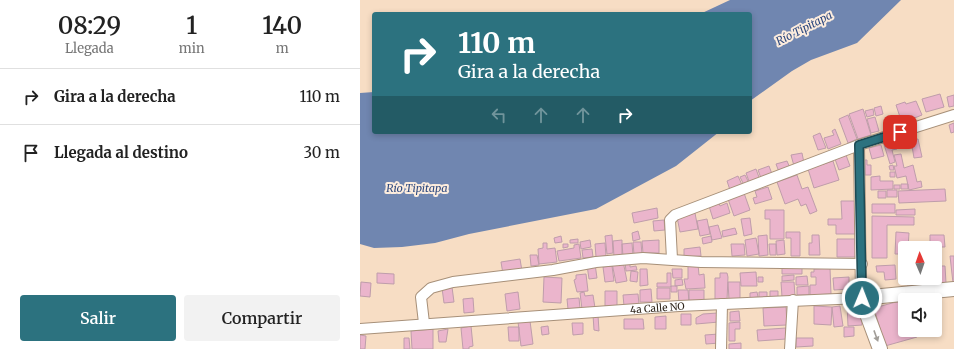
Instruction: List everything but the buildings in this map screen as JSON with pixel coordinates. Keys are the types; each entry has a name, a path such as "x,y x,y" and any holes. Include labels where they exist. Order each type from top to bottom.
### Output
{"street":[{"path":"672,259 670,220 672,217 859,145 954,114"},
{"path":"859,145 862,298 880,349"},
{"path":"424,323 421,297 431,288 453,282 545,271 596,262 643,258 701,262 862,264"},
{"name":"4a Calle NO","path":"360,329 424,323 722,304 862,298 954,289"},
{"path":"790,349 793,300"},
{"path":"721,349 722,304"}],"water":[{"name":"Río Tipitapa","path":"730,0 901,0 857,43 811,60 792,71 752,100 752,12 704,12"},
{"name":"Río Tipitapa","path":"372,92 372,134 716,134 676,166 596,209 469,234 435,243 402,247 374,248 360,244 360,93"}],"route":[{"path":"862,298 859,145 900,132"}]}
